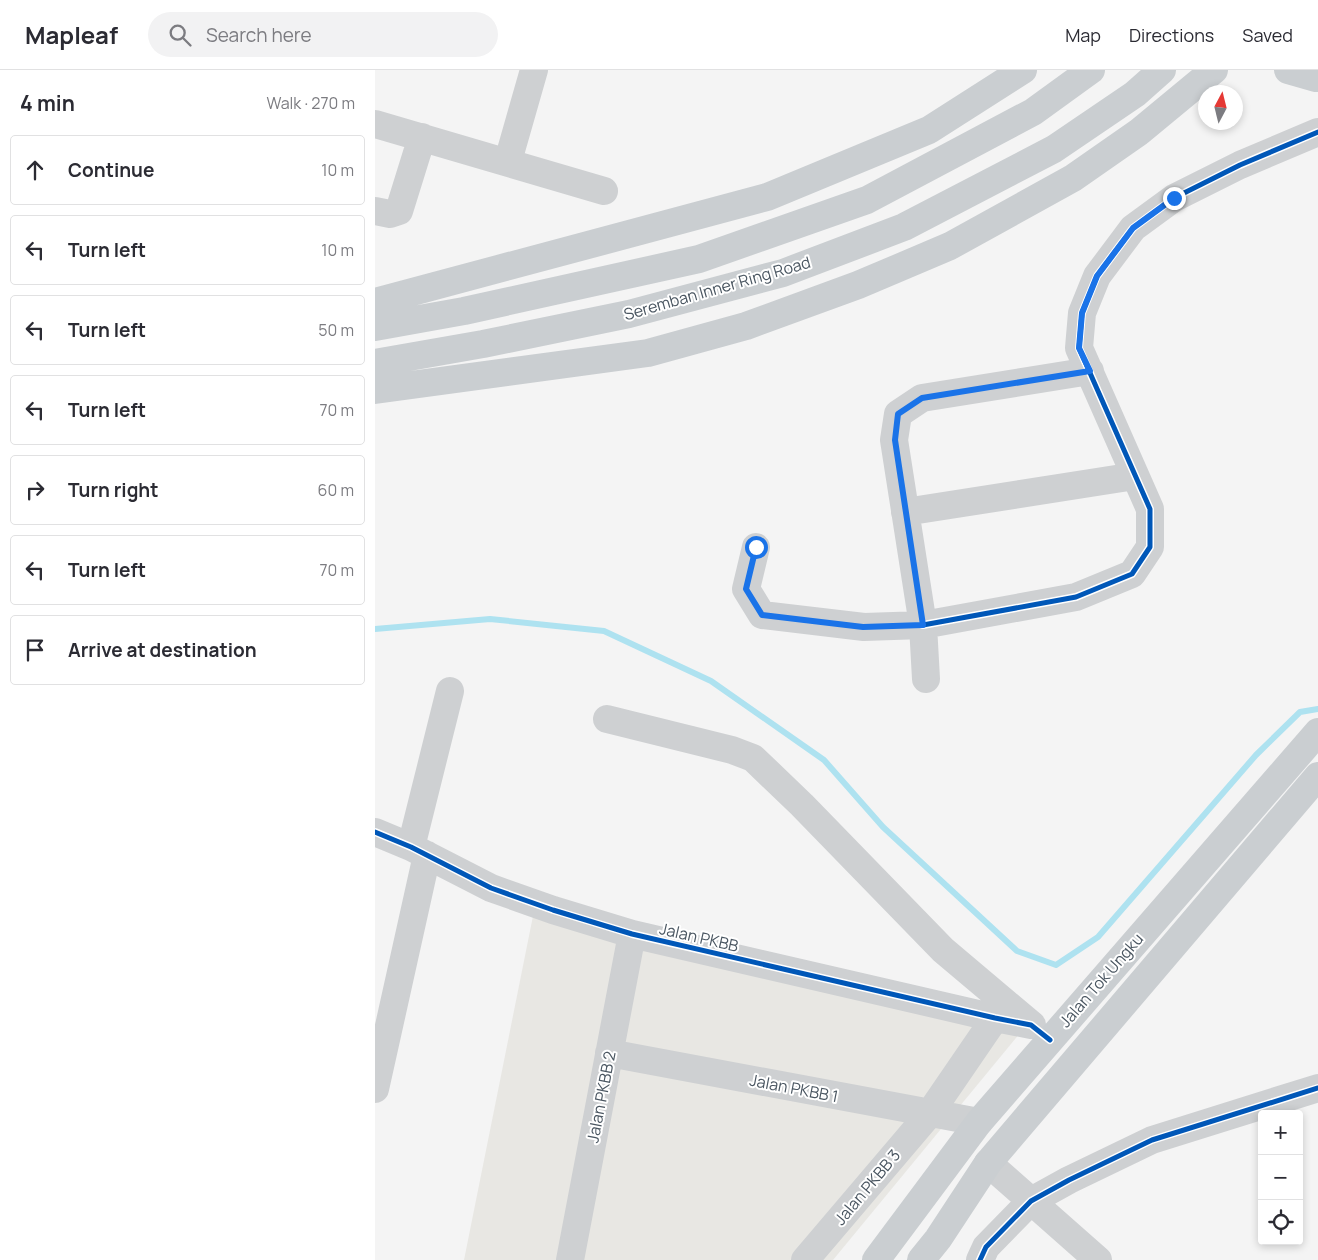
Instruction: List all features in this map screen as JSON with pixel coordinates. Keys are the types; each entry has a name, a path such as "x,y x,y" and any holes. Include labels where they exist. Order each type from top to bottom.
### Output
{"main road":[{"path":"375,302 767,197 929,130 1023,70"},
{"name":"Seremban Inner Ring Road","path":"375,327 464,312 699,260 867,200 1033,112 1091,70"},
{"name":"Seremban Inner Ring Road","path":"375,363 483,344 629,314 783,273 905,227 1054,149 1135,94 1162,70"},
{"path":"375,390 648,353 746,326 858,285 950,246 1073,178 1139,132 1214,70"},
{"path":"1288,70 1315,77"},
{"name":"Jalan Tok Ungku","path":"876,1260 979,1122 1041,1032 1318,732"},
{"name":"Jalan Tok Ungku","path":"921,1260 938,1239 988,1163 1318,776"}],"street":[{"path":"508,161 534,70"},
{"path":"375,124 508,161 604,191"},
{"path":"756,547 746,589 762,615 863,627 923,625 1076,597 1132,574 1150,547 1150,510 1079,348 1082,313 1097,276 1133,228 1174,198 1240,165 1318,132"},
{"path":"375,211 390,214 399,211 422,137"},
{"path":"925,679 923,625 895,440 898,414 922,398 1090,371"},
{"path":"905,512 1135,476"},
{"path":"375,1089 379,1053 450,691"},
{"path":"607,719 732,750 753,758 802,805 943,950 1041,1032"},
{"name":"Jalan PKBB","path":"375,832 419,851 491,888 553,910 632,934 995,1018 1041,1032"},
{"name":"Jalan PKBB 2","path":"570,1260 632,934"},
{"name":"Jalan PKBB 3","path":"805,1260 930,1114 995,1018"},
{"name":"Jalan PKBB 1","path":"609,1053 979,1122"},
{"path":"980,1260 986,1247 1031,1201 1152,1140 1318,1088"},
{"path":"988,1163 1098,1260"}],"shaded area":[{"path":"533,916 1025,1027 833,1260 464,1260"}],"waterway":[{"path":"375,629 490,619 604,631 711,681 824,760 883,827 1017,951 1056,965 1098,937 1256,755 1300,712 1318,709"}],"cycle path":[{"path":"923,625 1076,597 1132,574 1150,547 1150,509 1079,348 1082,313 1097,276 1133,228 1174,198 1240,165 1318,132"},
{"path":"375,832 411,847 491,888 553,910 632,934 1031,1025 1050,1040"},
{"path":"980,1260 986,1247 1031,1201 1069,1180 1152,1140 1318,1088"}],"route":[{"path":"756,547 746,589 762,615 863,627 923,625 895,440 898,414 922,398 1090,371 1079,348 1082,313 1097,276 1133,228 1174,198"}]}
